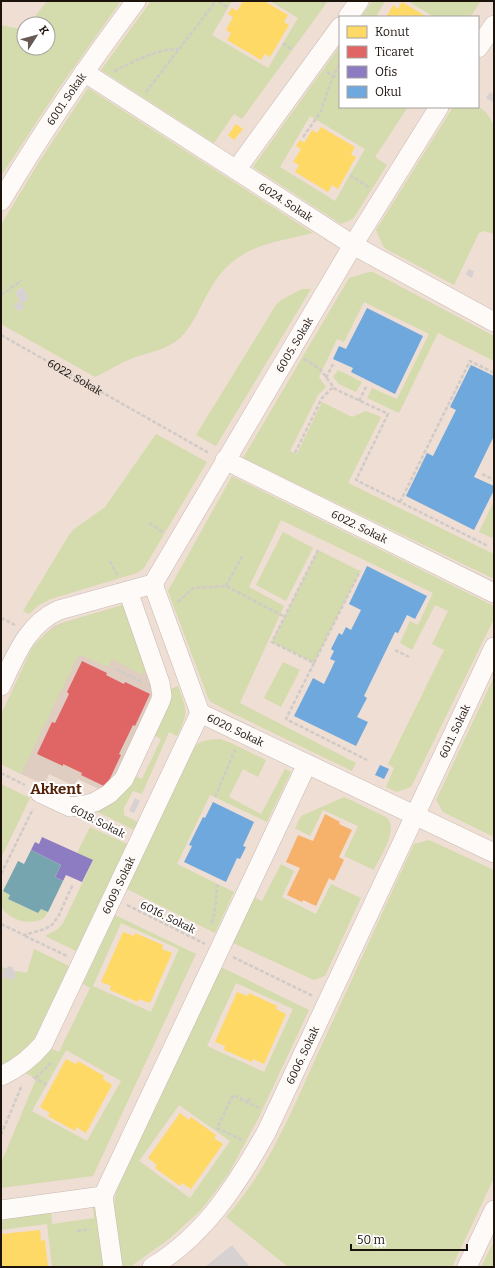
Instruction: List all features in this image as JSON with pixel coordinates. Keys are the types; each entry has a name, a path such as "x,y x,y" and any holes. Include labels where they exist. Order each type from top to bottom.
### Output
{"street":[{"name":"6001. Sokak","path":"1,201 84,72 136,1"},
{"path":"349,16 359,1"},
{"path":"479,47 494,25"},
{"path":"236,170 339,29"},
{"name":"6024. Sokak","path":"84,72 353,245 494,322"},
{"name":"6005. Sokak","path":"153,584 218,457 353,245 437,108"},
{"name":"6022. Sokak","path":"218,457 494,593"},
{"path":"1,686 18,652 24,629 53,613 124,585 153,584"},
{"name":"6020. Sokak","path":"153,584 200,713 494,853"},
{"path":"70,807 95,802 109,794 120,784 124,779 162,696 160,683 124,585"},
{"name":"6011. Sokak","path":"414,815 494,648"},
{"name":"6009. Sokak","path":"1,1076 19,1067 34,1055 43,1044 200,713"},
{"path":"113,1267 103,1196 307,764"},
{"name":"6018. Sokak","path":"40,792 70,807"},
{"name":"6006. Sokak","path":"152,1267 183,1244 205,1223 227,1197 245,1170 266,1133 414,815"},
{"path":"1,1210 103,1196"},
{"path":"467,1267 494,1210"}],"path":[{"path":"143,96 218,1 228,8"},
{"path":"321,1 326,4"},
{"path":"283,43 292,50"},
{"path":"113,71 156,52 179,49"},
{"path":"303,137 320,113 333,76 339,66"},
{"path":"333,76 339,78"},
{"path":"350,175 372,189"},
{"path":"1,295 4,291 22,280"},
{"name":"6022. Sokak","path":"1,336 218,457"},
{"path":"302,358 320,369 333,387 388,414 356,480 488,546"},
{"path":"400,502 470,361 494,373"},
{"path":"326,378 333,364"},
{"path":"359,400 367,385"},
{"path":"295,453 322,398 333,387"},
{"path":"482,474 494,480"},
{"path":"149,523 164,533"},
{"path":"314,663 272,642 318,550"},
{"path":"226,586 244,555"},
{"path":"110,561 124,585"},
{"path":"360,571 286,720 367,760"},
{"path":"177,603 193,588 226,586 285,616"},
{"path":"1,618 24,629"},
{"path":"395,650 409,657"},
{"path":"116,669 143,682"},
{"path":"215,797 237,746"},
{"path":"1,774 40,792 1,874"},
{"name":"6018. Sokak","path":"70,807 130,838"},
{"path":"24,935 45,929 52,925 59,915 73,884"},
{"path":"211,925 216,903 217,884"},
{"name":"6016. Sokak","path":"121,902 209,946"},
{"path":"1,924 82,963"},
{"path":"206,944 207,938"},
{"path":"227,954 315,997"},
{"path":"31,1076 47,1085"},
{"path":"1,1134 24,1080"},
{"path":"246,1142 217,1128 233,1095 263,1110"},
{"path":"248,1102 250,1097"},
{"path":"77,1231 92,1229"}],"shaded area":[{"path":"123,605 154,694 109,794 78,779 74,786 49,774 44,785 1,764 1,715 27,659 39,640 54,626"}],"green space":[{"path":"47,1 121,1 57,91 1,176 1,25 16,28 16,56 56,56 56,16 35,16"},
{"path":"151,1 232,1 212,35 268,68 298,18 270,1 328,1 242,119 234,114 214,143 101,70"},
{"path":"372,1 385,1 377,16 362,16"},
{"path":"408,1 481,1 471,16 432,16"},
{"path":"339,47 339,108 407,108 375,157 387,165 353,219 341,224 253,167","holes":["310,116 365,149 335,201 280,167"]},
{"path":"88,88 313,233 266,244 241,256 229,264 219,276 192,322 180,338 164,348 128,360 95,377 1,324 1,225 39,162","holes":["22,287 29,299 21,303 24,308 18,311 14,304 20,301 15,292"]},
{"path":"479,107 484,110 494,126 494,234 484,231 479,233 454,285 386,249 383,246 376,230 452,108 479,108"},
{"path":"373,272 494,336 494,361 438,333 399,413 367,398 372,388 397,399 429,334 364,302 344,342 337,339 319,377 326,387 318,395 290,451 297,454 322,402 352,417 366,411 381,417 348,483 494,554 494,579 243,458 349,278"},
{"path":"302,289 311,289 216,446 196,435 276,305 281,300"},
{"path":"338,370 362,382 356,392 339,384 333,377"},
{"path":"156,434 207,462 144,568 137,573 51,599 39,605 29,614 23,611 69,535 73,530 105,507"},
{"path":"232,476 494,606 494,619 411,787 397,792 386,787 394,768 388,764 444,650 432,644 448,611 435,605 412,650 400,643 410,621 418,625 433,593 281,520 249,587 284,606 240,703 356,763 352,771 232,713 211,702 208,698 168,591"},
{"path":"494,501 494,534 492,538 479,532"},
{"path":"283,532 313,548 286,601 256,585"},
{"path":"318,550 360,571 314,663 272,642"},
{"path":"123,605 146,672 140,674 112,659 108,667 79,654 21,774 1,764 1,715 32,648 46,633 62,623"},
{"path":"283,662 300,670 281,707 264,698"},
{"path":"494,677 494,837 443,812 436,800"},
{"path":"178,686 185,706 185,716 181,728 177,736 169,732 142,794 133,791 124,808 124,815 138,822 134,830 92,809 133,775 142,779 161,739 152,734 170,689"},
{"path":"220,739 266,760 258,777 243,769 229,797 261,814 285,769 291,772 267,822 210,795 177,864 234,892 215,933 127,889 194,748 202,741"},
{"path":"1,784 30,798 1,858"},
{"path":"344,797 386,817 390,822 391,828 388,843 374,870 344,856 358,826 323,810 310,836 295,828 301,816"},
{"path":"90,827 127,844 76,951 45,936 58,929 63,923 93,861 77,853"},
{"path":"429,840 494,870 494,1178 452,1267 288,1267 226,1217 255,1179 279,1137 414,844"},
{"path":"281,864 294,871 282,897 316,914 331,884 361,898 325,976 314,980 233,943 254,897 262,901"},
{"path":"3,891 10,895 8,899 38,913 41,909 48,912 44,918 32,922 15,919 1,907 1,896"},
{"path":"115,915 196,954 93,1176 1,1188 1,1163 36,1079 26,1073 40,1062 52,1049 59,1052 90,988 83,984","holes":["121,923 179,949 151,1012 93,986","66,1050 121,1081 87,1141 32,1111"]},
{"path":"34,949 69,966 34,1039 19,1054 1,1065 1,967 4,968 2,977 14,980 16,971 27,973"},
{"path":"221,967 309,1010 259,1117 229,1173 200,1211 169,1239 130,1267 122,1267 114,1206 117,1189","holes":["236,983 293,1009 264,1072 207,1046","179,1105 230,1141 190,1198 139,1161"]},
{"path":"95,1207 105,1267 52,1267 47,1224 1,1230 1,1219 51,1212 52,1224 94,1218 93,1208"},
{"path":"494,1241 494,1267 481,1267"}],"building: Konut":[{"path":"243,1 264,1 288,15 284,22 289,25 270,57 265,54 261,60 227,40 231,33 226,30 233,17 228,14 232,8 237,11"},
{"path":"402,2 425,16 387,16 393,5 398,9"},
{"path":"236,124 243,129 234,140 228,135"},
{"path":"321,127 355,147 351,154 356,157 338,189 332,185 328,192 295,172 299,165 293,162 301,149 296,146 300,140 304,143 312,130 317,133"},
{"path":"123,932 134,936 135,933 163,945 162,949 172,953 150,1003 139,999 138,1002 110,990 111,986 101,982"},
{"path":"237,992 248,996 249,993 277,1006 276,1009 286,1014 264,1064 253,1059 252,1062 224,1050 225,1046 215,1042"},
{"path":"66,1059 76,1064 78,1061 104,1076 103,1079 112,1085 86,1133 76,1127 75,1131 48,1116 50,1113 40,1107"},
{"path":"180,1113 189,1120 191,1117 216,1135 214,1138 223,1144 191,1189 182,1183 180,1186 155,1168 157,1165 148,1158"},
{"path":"40,1230 41,1241 45,1240 48,1267 1,1267 1,1234"}],"building: Ticaret":[{"path":"82,661 107,673 106,675 124,684 125,682 150,694 135,726 133,725 119,754 121,755 106,787 81,775 82,773 37,754 52,722 55,723 69,694 67,692"}],"building: Ofis":[{"path":"42,837 93,860 82,882 66,875 63,881 55,877 61,865 31,850 35,842 39,844"}],"building: Okul":[{"path":"367,308 423,336 395,394 351,372 353,368 333,359 339,346 346,349"},
{"path":"471,365 494,376 494,436 474,477 494,486 494,490 474,530 406,496 427,453 433,456 456,410 450,407"},
{"path":"367,566 427,596 415,619 407,615 398,633 395,632 364,696 367,698 357,717 368,722 356,746 294,716 313,678 324,684 335,661 330,659 334,651 331,649 339,633 342,635 346,627 351,630 361,610 349,604"},
{"path":"380,765 389,769 384,779 375,775"},
{"path":"213,802 254,822 243,846 246,847 240,859 237,858 226,882 184,862 192,846 189,845 203,817 205,818"}],"building: Sağlık":[{"path":"325,814 340,822 339,824 352,830 339,857 344,860 334,881 329,878 316,906 303,900 302,902 287,895 300,868 286,862 298,835 313,841"}],"building: Kamu":[{"path":"31,850 61,865 55,877 63,881 48,912 41,909 38,913 8,899 10,895 3,891 18,861 24,864"}],"building: Diğer":[{"path":"490,92 494,95 492,102 486,98"},
{"path":"468,269 474,271 472,278 466,275"},
{"path":"23,287 29,299 21,303 24,308 18,311 14,304 20,301 15,292"},
{"path":"135,798 140,801 134,813 129,811"},
{"path":"8,966 13,967 13,970 16,971 14,980 2,977 4,968 7,968"},
{"path":"232,1245 250,1267 205,1267"}],"district":[{"name":"Akkent","path":"56,789"}]}
